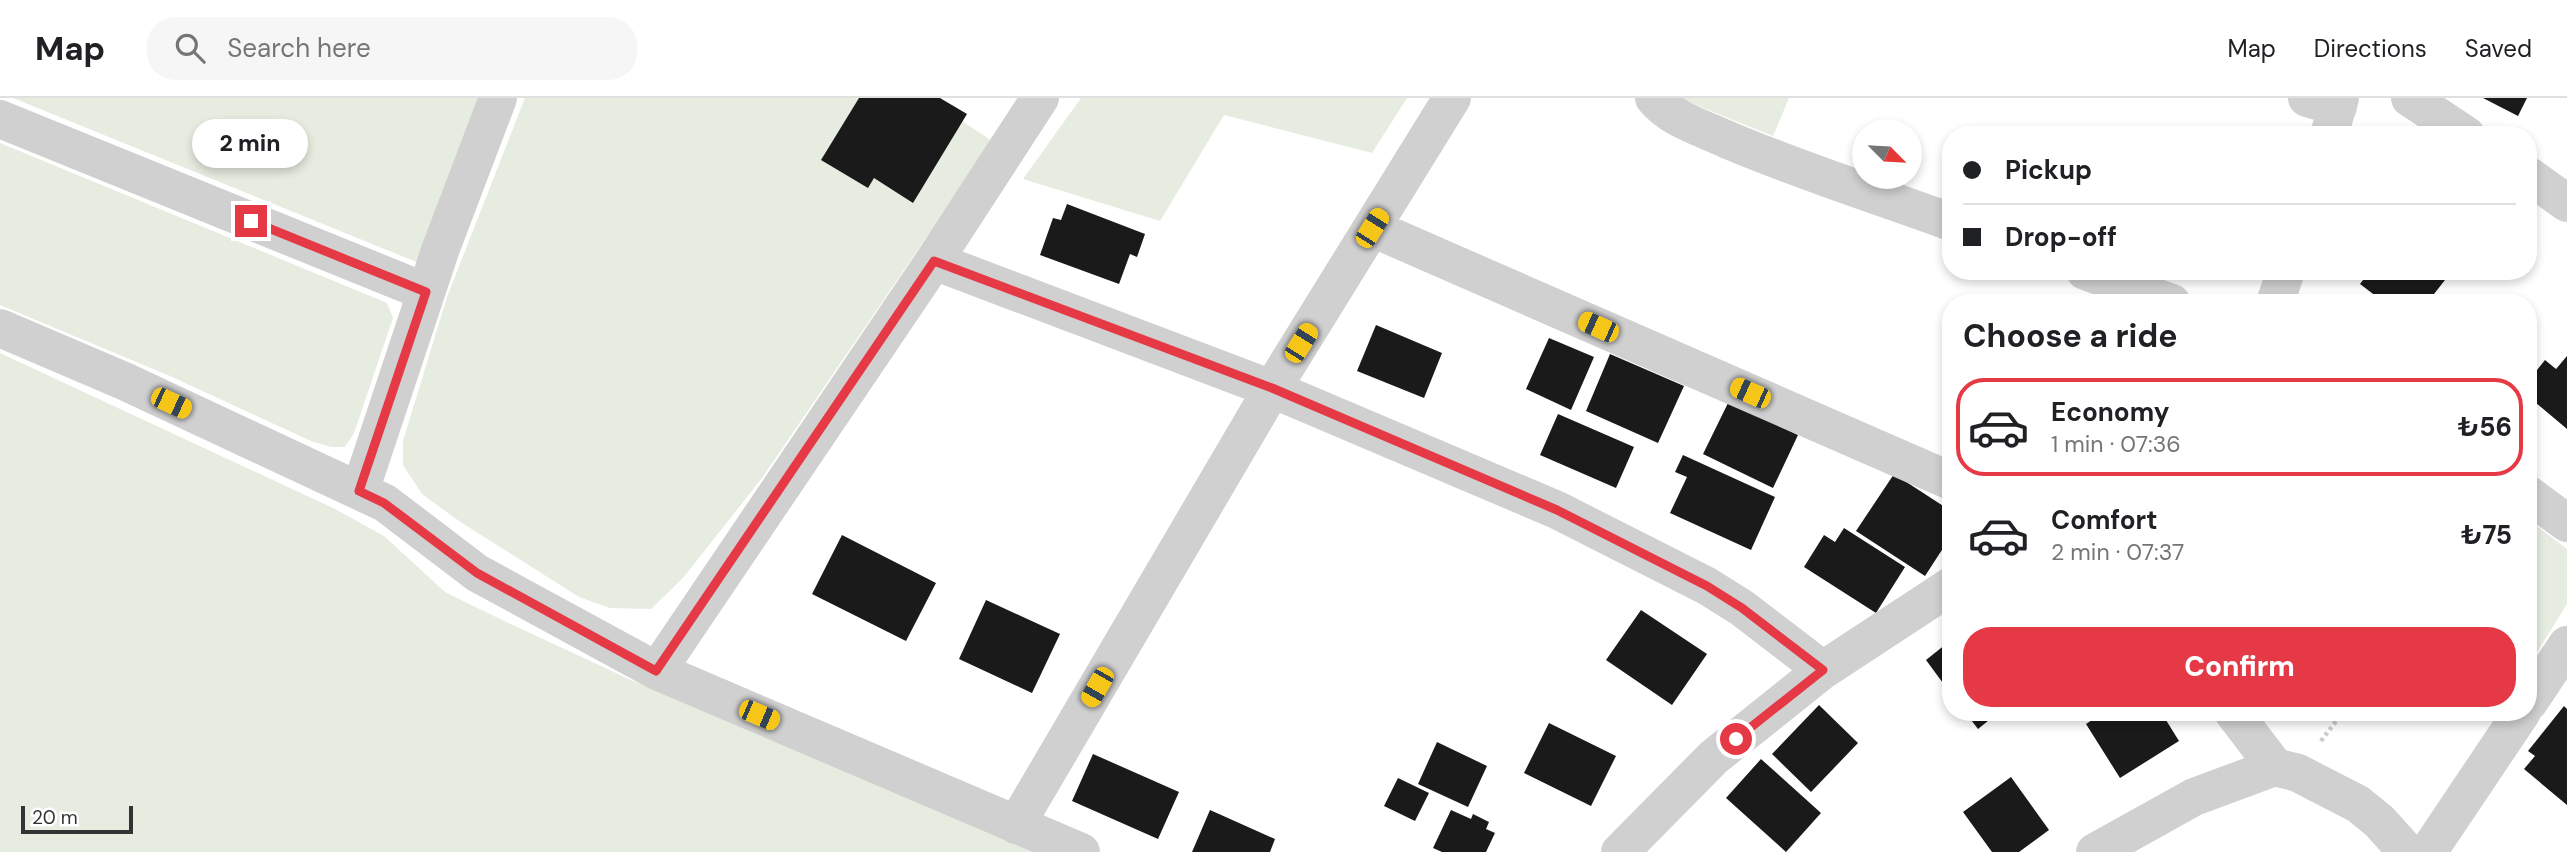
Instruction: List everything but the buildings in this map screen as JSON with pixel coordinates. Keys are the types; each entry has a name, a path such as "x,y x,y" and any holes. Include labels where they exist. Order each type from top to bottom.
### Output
{"street":[{"path":"359,491 426,292 498,98"},
{"path":"656,671 934,261 1040,98"},
{"path":"1016,825 1272,388 1452,98"},
{"path":"1654,98 1664,110 1679,118 1769,157 1942,219"},
{"path":"2410,98 2452,126"},
{"path":"0,119 426,292"},
{"path":"2537,182 2567,203"},
{"path":"1372,228 1942,477"},
{"path":"934,261 1272,388 1557,510 1669,565 1742,608 1823,670"},
{"path":"2109,280 2148,294"},
{"path":"0,328 124,381 384,503 477,573 656,671 1081,852"},
{"path":"2537,501 2567,523"},
{"path":"1620,852 1714,757 1823,670 1942,592"},
{"path":"2537,690 2567,645"},
{"path":"2239,721 2275,767"},
{"path":"2428,852 2516,721"},
{"path":"2095,852 2194,797 2275,767 2298,773 2358,804 2379,821 2407,852"}],"shaded area":[{"path":"13,98 480,98 419,263"},
{"path":"525,98 936,98 962,121 992,141 762,478 683,578 651,609 610,608 579,597 459,521 422,494 403,465 403,441 447,297"},
{"path":"1081,98 1407,98 1372,153 1224,115 1160,221 1023,179"},
{"path":"1679,98 1789,98 1773,136"},
{"path":"0,143 387,303 393,318 354,433 345,447 331,447 311,441 170,376 0,305"},
{"path":"0,353 335,509 384,536 445,592 502,620 631,680 904,792 1040,852 0,852"},
{"path":"2537,526 2567,549 2567,604 2537,652"}],"route":[{"path":"251,221 426,292 359,491 384,503 477,573 656,671 934,261 1272,388 1557,510 1707,586 1742,608 1823,670 1736,739"}]}
